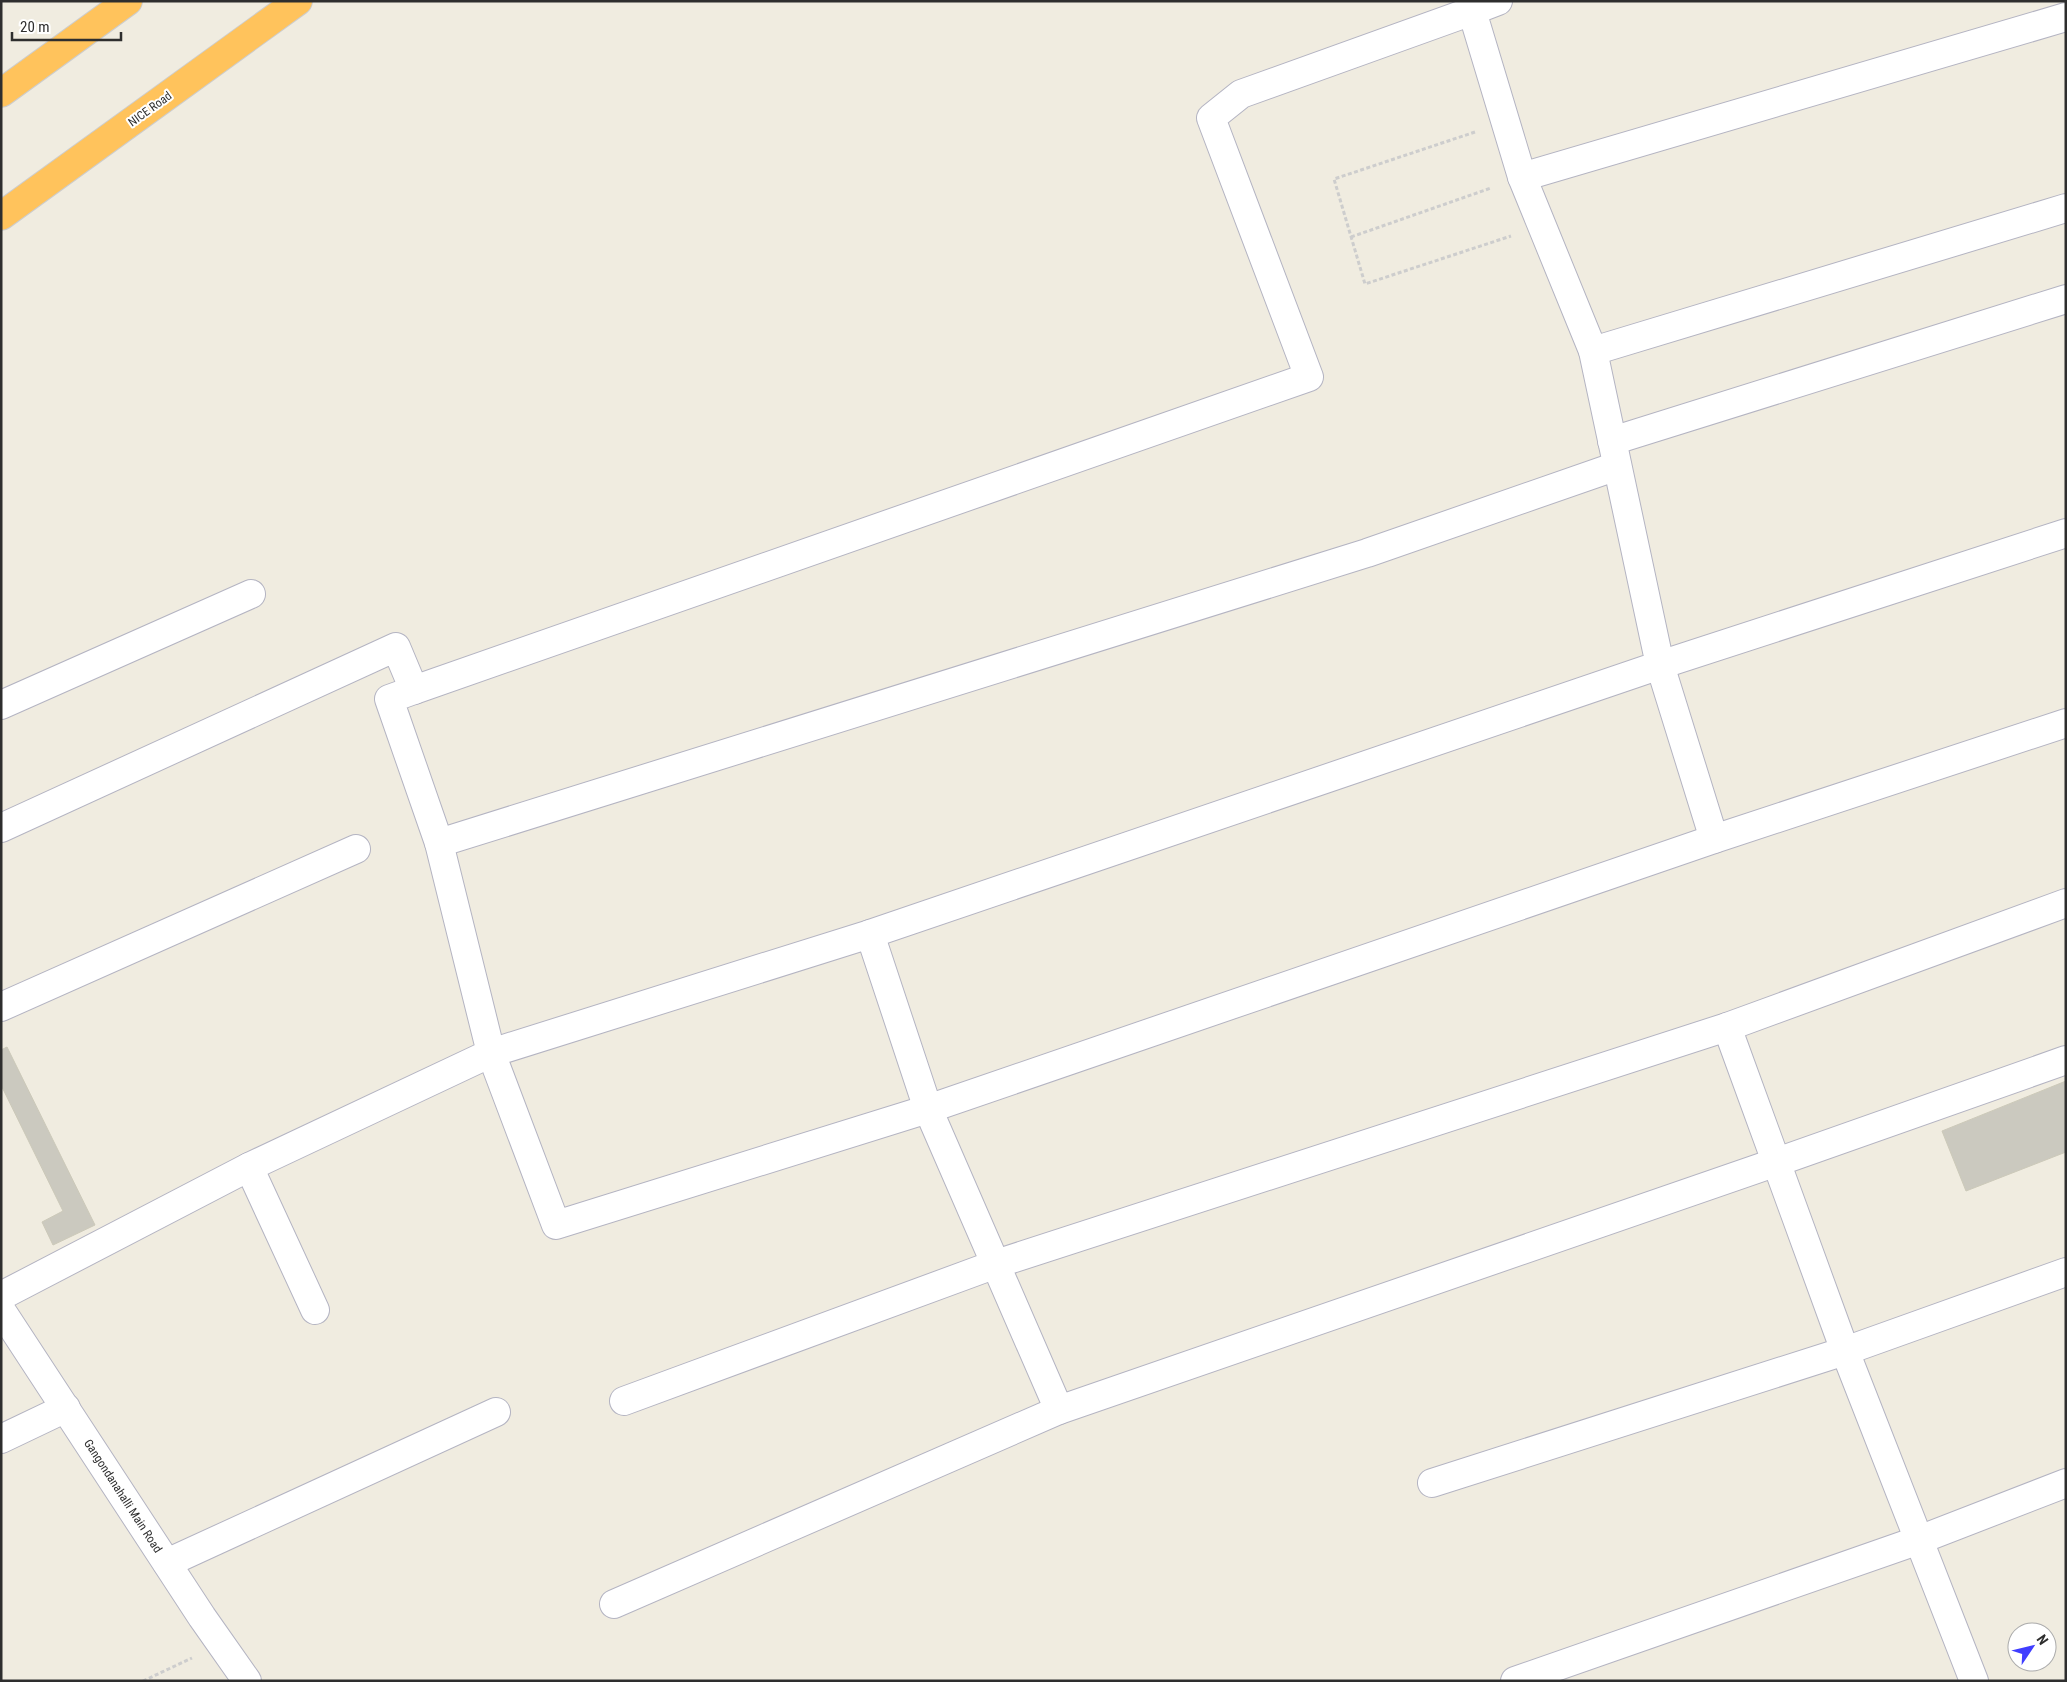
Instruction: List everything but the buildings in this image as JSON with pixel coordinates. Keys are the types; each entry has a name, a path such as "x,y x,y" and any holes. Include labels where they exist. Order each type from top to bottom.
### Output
{"highway":[{"path":"1,93 128,1"},
{"name":"NICE Road","path":"1,216 298,1"}],"street":[{"path":"1498,1 1241,94 1211,118 1310,377 389,699 439,843 491,1053 556,1225 928,1109 1714,839 2066,723"},
{"path":"1472,11 1522,177 1593,351 1660,665 1714,839"},
{"path":"1522,177 2066,17"},
{"path":"1593,351 2066,208"},
{"path":"439,843 1368,553 1614,454 2066,299"},
{"path":"1,1296 249,1167 491,1053 870,934 1660,665 2066,533"},
{"path":"1,705 251,594"},
{"path":"1,828 396,646 414,690"},
{"path":"1,1007 356,849"},
{"path":"624,1401 996,1264 1727,1027 2066,903"},
{"path":"870,934 928,1109 1060,1410"},
{"path":"1727,1027 1845,1351 1974,1681"},
{"path":"614,1604 1060,1410 2066,1060"},
{"path":"249,1167 315,1310"},
{"path":"1432,1483 1845,1351 2066,1272"},
{"name":"Gangondanahalli Main Road","path":"1,1310 247,1681"},
{"path":"1,1439 66,1408"},
{"path":"167,1563 496,1412"},
{"path":"1515,1681 1919,1540 2066,1483"}],"path":[{"path":"1506,121 1334,179 1365,284 1541,226"},
{"path":"1351,237 1522,177"},
{"path":"143,1681 222,1643"}]}
